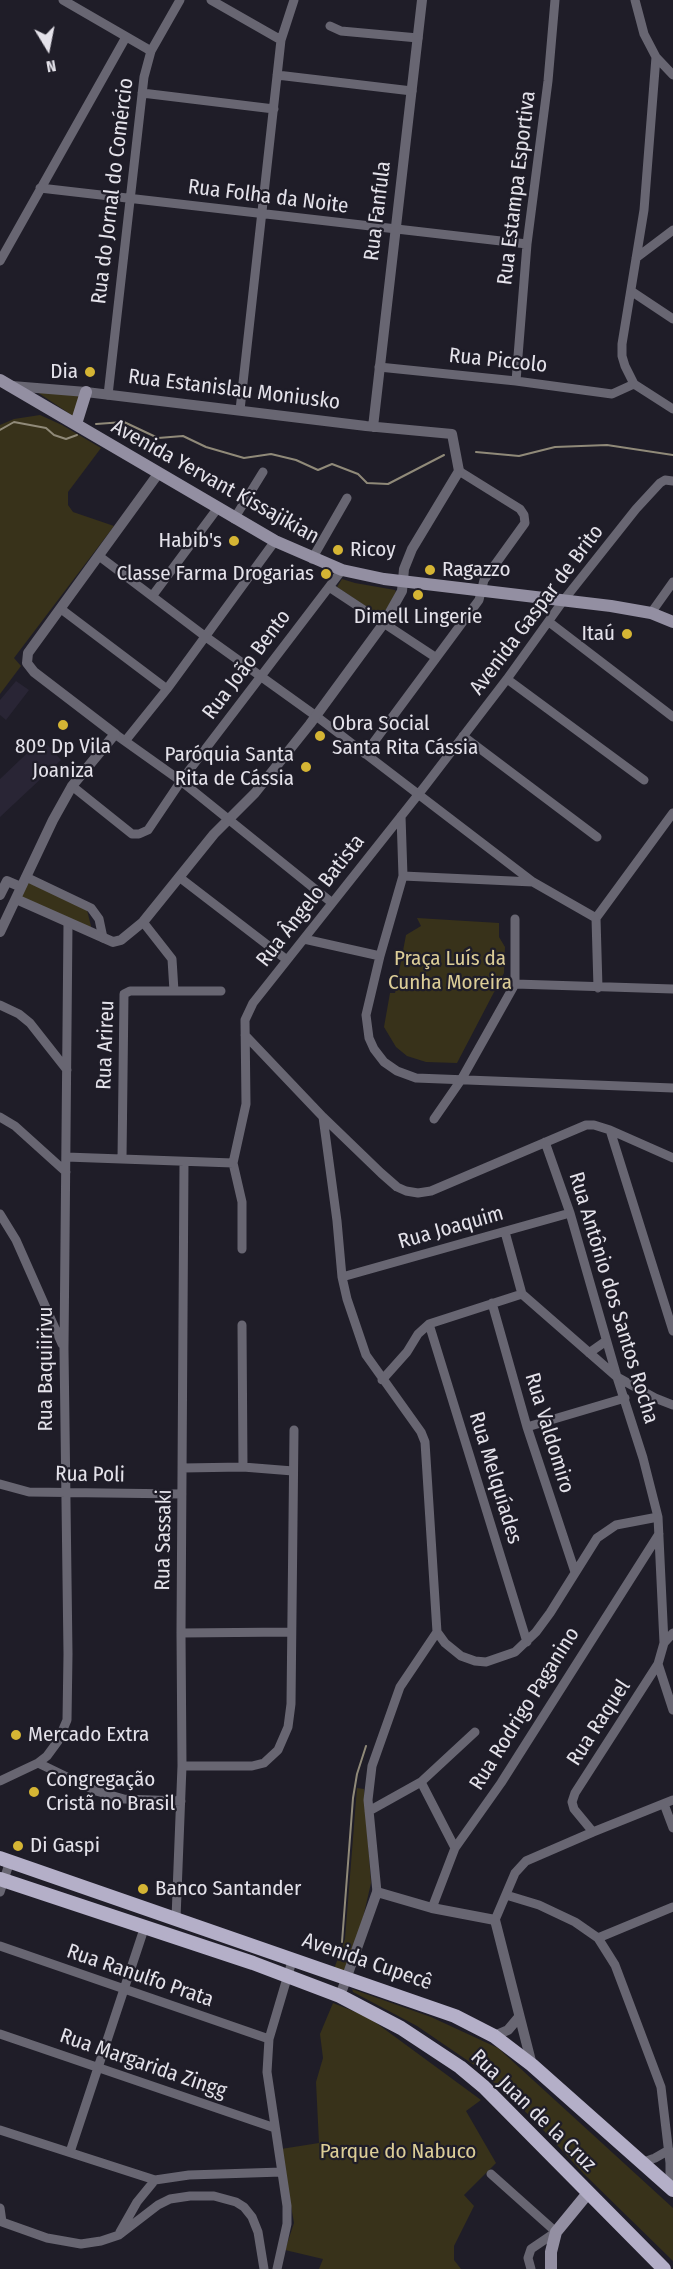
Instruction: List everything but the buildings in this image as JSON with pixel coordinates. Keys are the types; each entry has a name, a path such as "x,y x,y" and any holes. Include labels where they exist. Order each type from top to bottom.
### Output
{"main road":[{"name":"Avenida Yervant Kissajikian","path":"0,380 234,519 312,559 342,570 651,614 673,622"},
{"path":"76,424 86,392"},
{"name":"Avenida Cupecê","path":"5,1859 455,2016 494,2036 532,2065 670,2188"},
{"name":"Avenida Cupecê","path":"1,1884 146,1926 289,1977"},
{"name":"Rua Juan de la Cruz","path":"289,1977 340,1996 401,2028 460,2067 517,2119 664,2269"},
{"path":"551,2269 551,2252 556,2232 588,2193"}],"street":[{"path":"63,0 151,51"},
{"name":"Rua do Jornal do Comércio","path":"108,395 142,93 151,51 180,0"},
{"path":"211,0 281,40"},
{"path":"240,410 281,40 294,0"},
{"name":"Rua Fanfula","path":"373,426 422,0"},
{"name":"Rua Estampa Esportiva","path":"516,381 527,244 548,81 555,0"},
{"path":"635,0 644,34 656,57 673,75"},
{"path":"330,26 341,31 418,38"},
{"path":"0,261 126,37"},
{"path":"656,57 645,199 622,344 625,366 634,384 673,409"},
{"path":"277,75 412,91"},
{"path":"142,93 274,109"},
{"name":"Rua Folha da Noite","path":"40,188 527,244"},
{"path":"636,258 673,230"},
{"path":"631,291 673,319"},
{"name":"Rua Piccolo","path":"379,367 516,381 612,394 634,384"},
{"name":"Rua Estanislau Moniusko","path":"12,386 86,392 452,434 459,471"},
{"path":"16,899 113,942 121,940 143,922 214,834 255,793 316,716 384,623 402,591 404,569 412,549 459,471 520,509 525,519 522,529 484,580 479,600 365,754"},
{"path":"234,519 263,472"},
{"path":"158,474 28,653 27,660 34,672 181,782 331,902"},
{"name":"Avenida Gaspar de Brito","path":"419,794 563,601 636,509 655,487 669,481"},
{"path":"312,559 347,498"},
{"path":"153,595 217,509"},
{"path":"126,740 206,637 275,541"},
{"path":"99,556 316,716 533,882 596,918"},
{"name":"Rua João Bento","path":"72,786 126,830 136,835 148,830 181,782 342,570"},
{"path":"651,614 673,582"},
{"path":"329,587 435,657"},
{"path":"61,609 167,689"},
{"path":"549,622 673,717"},
{"path":"507,679 644,780"},
{"path":"0,932 53,820 72,786 115,734"},
{"path":"463,736 597,837"},
{"name":"Rua Ângelo Batista","path":"233,1163 245,1115 247,1013 331,902 419,794"},
{"path":"598,988 596,918 673,813"},
{"path":"401,816 403,876 366,1015 369,1038 384,1062 397,1071 416,1078 673,1088"},
{"path":"403,876 533,882"},
{"path":"179,877 287,960"},
{"path":"0,895 3,879 23,882 91,908 99,919 103,939"},
{"path":"434,1119 461,1080 515,984 515,919"},
{"path":"143,922 172,960 174,991"},
{"name":"Rua Baquiirivu","path":"1,1779 38,1763 54,1748 67,1720 64,1349 69,923"},
{"path":"304,939 380,956"},
{"path":"515,984 673,989"},
{"name":"Rua Arireu","path":"122,1159 123,997 126,992 130,991 221,991"},
{"path":"0,1005 30,1023 68,1070"},
{"path":"245,1035 323,1117 397,1187 406,1191 418,1193 431,1191 586,1125 610,1130 673,1158"},
{"path":"0,1117 15,1126 66,1172"},
{"path":"323,1117 342,1277 366,1355 421,1432 425,1442 437,1632 451,1649 475,1661 486,1662 507,1656 527,1642 550,1613 597,1538 605,1531 625,1523 657,1517"},
{"path":"610,1130 673,1331"},
{"name":"Rua Antônio dos Santos Rocha","path":"545,1142 570,1213 606,1341 643,1458 659,1534 664,1643"},
{"path":"66,1157 233,1163 242,1202 242,1249"},
{"name":"Rua Sassaki","path":"176,1918 182,1766 184,1162"},
{"name":"Rua Joaquim","path":"342,1277 570,1213"},
{"path":"0,1214 16,1240 64,1349"},
{"path":"505,1232 522,1294 617,1377 673,1405"},
{"path":"382,1380 407,1352 418,1334 429,1324 522,1294"},
{"name":"Rua Valdomiro","path":"492,1303 527,1427 575,1572"},
{"name":"Rua Melquíades","path":"429,1324 527,1642"},
{"path":"242,1325 243,1467"},
{"path":"589,1353 606,1341"},
{"path":"527,1427 625,1398"},
{"path":"182,1766 252,1766 264,1763 273,1755 288,1727 291,1704 294,1430"},
{"path":"183,1468 243,1467 293,1471"},
{"name":"Rua Poli","path":"0,1484 29,1492 182,1494"},
{"name":"Rua Rodrigo Paganino","path":"432,1908 455,1848 501,1783 659,1534"},
{"path":"181,1633 291,1632"},
{"path":"340,1996 377,1892 368,1789 372,1766 397,1695 410,1670 437,1632"},
{"name":"Rua Raquel","path":"593,1832 574,1809 572,1802 575,1793 658,1664 664,1643 673,1633"},
{"path":"658,1664 673,1710"},
{"path":"369,1811 421,1782 475,1732"},
{"path":"38,1763 96,1791 112,1796 124,1799 181,1801"},
{"path":"421,1782 455,1848"},
{"path":"532,2065 495,1920 515,1873 526,1862 673,1800"},
{"path":"663,1804 673,1828"},
{"path":"1,1884 5,1859"},
{"path":"377,1892 432,1908 495,1920"},
{"path":"506,1895 558,1913 575,1922 598,1938 615,1965 653,2062 665,2108 670,2188"},
{"path":"598,1938 673,1907"},
{"path":"70,2152 146,1926"},
{"name":"Rua Ranulfo Prata","path":"0,1946 269,2039"},
{"path":"278,2269 287,2224 287,2206 267,2072 269,2039 293,1958"},
{"path":"494,2036 508,2030 519,2017"},
{"name":"Rua Margarida Zingg","path":"0,2034 275,2128"},
{"path":"0,2130 155,2180 189,2175 282,2172"},
{"path":"641,2163 669,2150"},
{"path":"491,2174 556,2232 531,2249 528,2258 531,2269"},
{"path":"119,2235 137,2202 155,2180"},
{"path":"0,2208 1,2224 47,2238 73,2243 92,2243 119,2235 165,2201 190,2196 214,2196 236,2202 244,2207 252,2217 258,2232 264,2269"}],"shaded area":[{"path":"16,681 29,690 6,720 0,715 0,700"},
{"path":"42,739 61,760 0,817 0,779"}],"green space":[{"path":"37,392 81,395 73,416"},
{"path":"40,415 101,448 68,492 68,505 73,512 114,526 14,658 21,666 0,694 0,425 14,419"},
{"path":"342,579 396,592 382,617 337,587"},
{"path":"28,880 87,910 92,930 20,898"},
{"name":"Praça Luís da Cunha Moreira","path":"417,918 499,923 499,937 505,947 504,973 457,1063 426,1062 407,1056 396,1047 384,1027 390,993 395,993 406,935 421,926"},
{"path":"357,1788 364,1789 371,1883 363,1918 344,1973 334,1969 345,1939"},
{"path":"352,1989 431,2017 498,2048 673,2208 673,2261 583,2173 533,2119 477,2067 417,2026 353,1992"},
{"name":"Parque do Nabuco","path":"333,2003 368,2017 481,2100 466,2111 496,2163 464,2195 474,2206 454,2246 454,2260 461,2269 319,2269 323,2259 285,2250 294,2223 281,2149 319,2143 316,2082 323,2058 320,2034"}],"waterway":[{"path":"0,430 14,422 46,428 54,435 66,439 77,435"},
{"path":"96,424 124,422 158,438 183,436 206,447 244,458 271,454 296,460 318,470 332,464 358,474 367,483 388,484 444,455"},
{"path":"476,452 519,456 555,447 607,445 673,455"},
{"path":"342,1942 353,1798 357,1774 366,1746"}],"place":[{"name":"Dia","path":"90,372"},
{"name":"Habib's","path":"234,541"},
{"name":"Ricoy","path":"338,550"},
{"name":"Ragazzo","path":"430,570"},
{"name":"Classe Farma Drogarias","path":"326,574"},
{"name":"Dimell Lingerie","path":"418,595"},
{"name":"Itaú","path":"627,634"},
{"name":"80º Dp Vila Joaniza","path":"63,725"},
{"name":"Obra Social Santa Rita Cássia","path":"320,736"},
{"name":"Paróquia Santa Rita de Cássia","path":"306,767"},
{"name":"Mercado Extra","path":"16,1735"},
{"name":"Congregação Cristã no Brasil","path":"34,1792"},
{"name":"Di Gaspi","path":"18,1846"},
{"name":"Banco Santander","path":"143,1889"}]}
